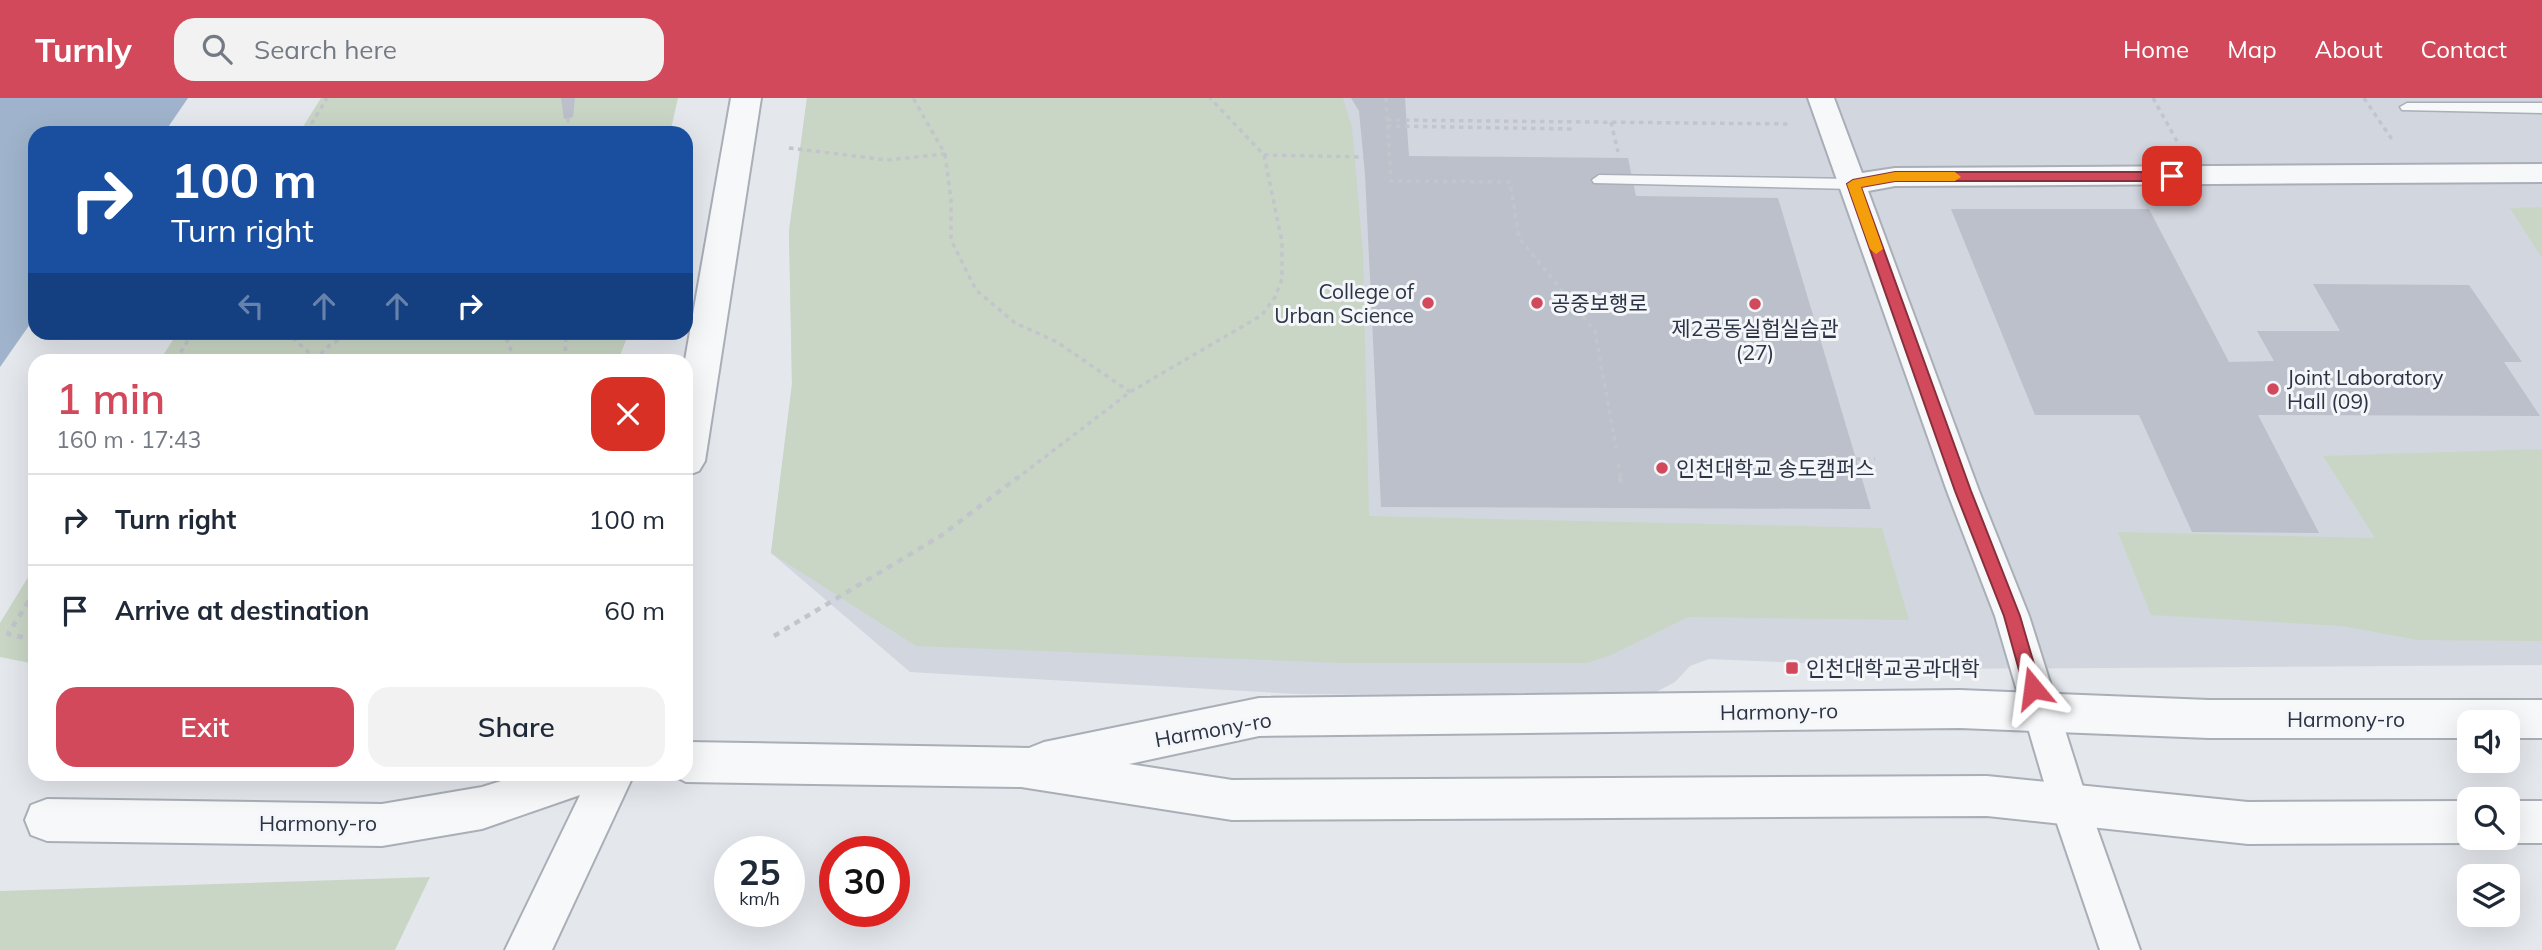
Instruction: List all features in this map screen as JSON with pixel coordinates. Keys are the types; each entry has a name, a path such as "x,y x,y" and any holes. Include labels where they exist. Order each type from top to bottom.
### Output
{"street":[{"path":"693,419 746,98"},
{"path":"1821,98 1963,491 2012,616 2070,806 2120,950"},
{"path":"1853,184 1895,177 2542,173"},
{"name":"Harmony-ro","path":"1021,767 1259,717 1960,709 2209,719 2542,719"},
{"name":"Harmony-ro","path":"693,762 1021,767 1232,800 1987,796 2248,824 2457,822"},
{"name":"Harmony-ro","path":"47,820 382,825 482,808 561,781"},
{"path":"528,950 609,781"},
{"path":"2520,822 2542,822"}],"lane":[{"path":"2407,107 2542,108"},
{"path":"1599,180 1853,184"}],"path":[{"path":"313,126 327,98"},
{"path":"913,98 945,154 951,200 951,240 976,290 1015,323 1056,342 1130,392"},
{"path":"774,636 942,535 1130,392 1262,315 1275,297 1282,279 1282,242 1264,155 1210,98"},
{"path":"1385,98 1391,181 1510,181 1518,238 1595,331 1616,448"},
{"path":"2153,98 2184,154"},
{"path":"2364,98 2414,174"},
{"path":"568,118 568,126"},
{"path":"1387,120 1797,124"},
{"path":"1387,126 1573,129"},
{"path":"789,148 887,160 945,154"},
{"path":"1264,155 1364,157"},
{"path":"294,340 309,354"},
{"path":"321,354 338,340"},
{"path":"1856,459 1875,459"},
{"path":"1618,464 1622,488"},
{"path":"28,603 9,634 28,638"}],"shaded area":[{"name":"인천대학교 송도캠퍼스","path":"807,98 2542,98 2542,665 1939,669 1709,659 1690,666 1675,682 1654,693 1630,697 1297,694 910,672 771,553 792,384 789,231"}],"green space":[{"path":"321,98 678,98 672,126 303,126"},
{"path":"807,98 1343,98 1352,127 1363,253 1369,516 1882,528 1909,620 1688,617 1611,655 1587,663 1339,663 916,646 771,553 792,384 789,231"},
{"path":"2542,207 2542,258 2510,208"},
{"path":"173,340 626,340 620,354 164,354"},
{"path":"2542,449 2542,641 2418,640 2343,626 2151,615 2118,532 2375,538 2323,456"},
{"path":"28,577 28,663 0,657 0,623"},
{"path":"430,877 395,950 0,950 0,891"}],"water":[{"path":"0,98 188,98 169,126 28,126 28,327 0,367"}],"building":[{"path":"561,98 575,98 573,117 564,119"},
{"name":"공중보행로","path":"1351,98 1405,98 1409,156 1628,158 1636,196 1778,198 1871,509 1381,507 1365,174 1359,111"},
{"name":"Joint Laboratory Hall (09)","path":"1951,209 2149,209 2229,362 2274,361 2257,331 2340,331 2313,284 2469,285 2522,362 2504,362 2540,416 2258,415 2319,533 2192,532 2139,415 2035,415"}],"slow traffic":[{"path":"1876,249 1853,184 1895,177 1955,177"}],"place":[{"name":"College of Urban Science","path":"1428,303"},
{"name":"공중보행로","path":"1537,303"},
{"name":"제2공동실험실습관 (27)","path":"1755,304"},
{"name":"Joint Laboratory Hall (09)","path":"2273,389"},
{"name":"인천대학교 송도캠퍼스","path":"1662,468"},
{"name":"인천대학교공과대학","path":"1792,668"}],"route":[{"path":"2033,688 2012,616 1963,491 1853,184 1895,177 2172,176"}]}
